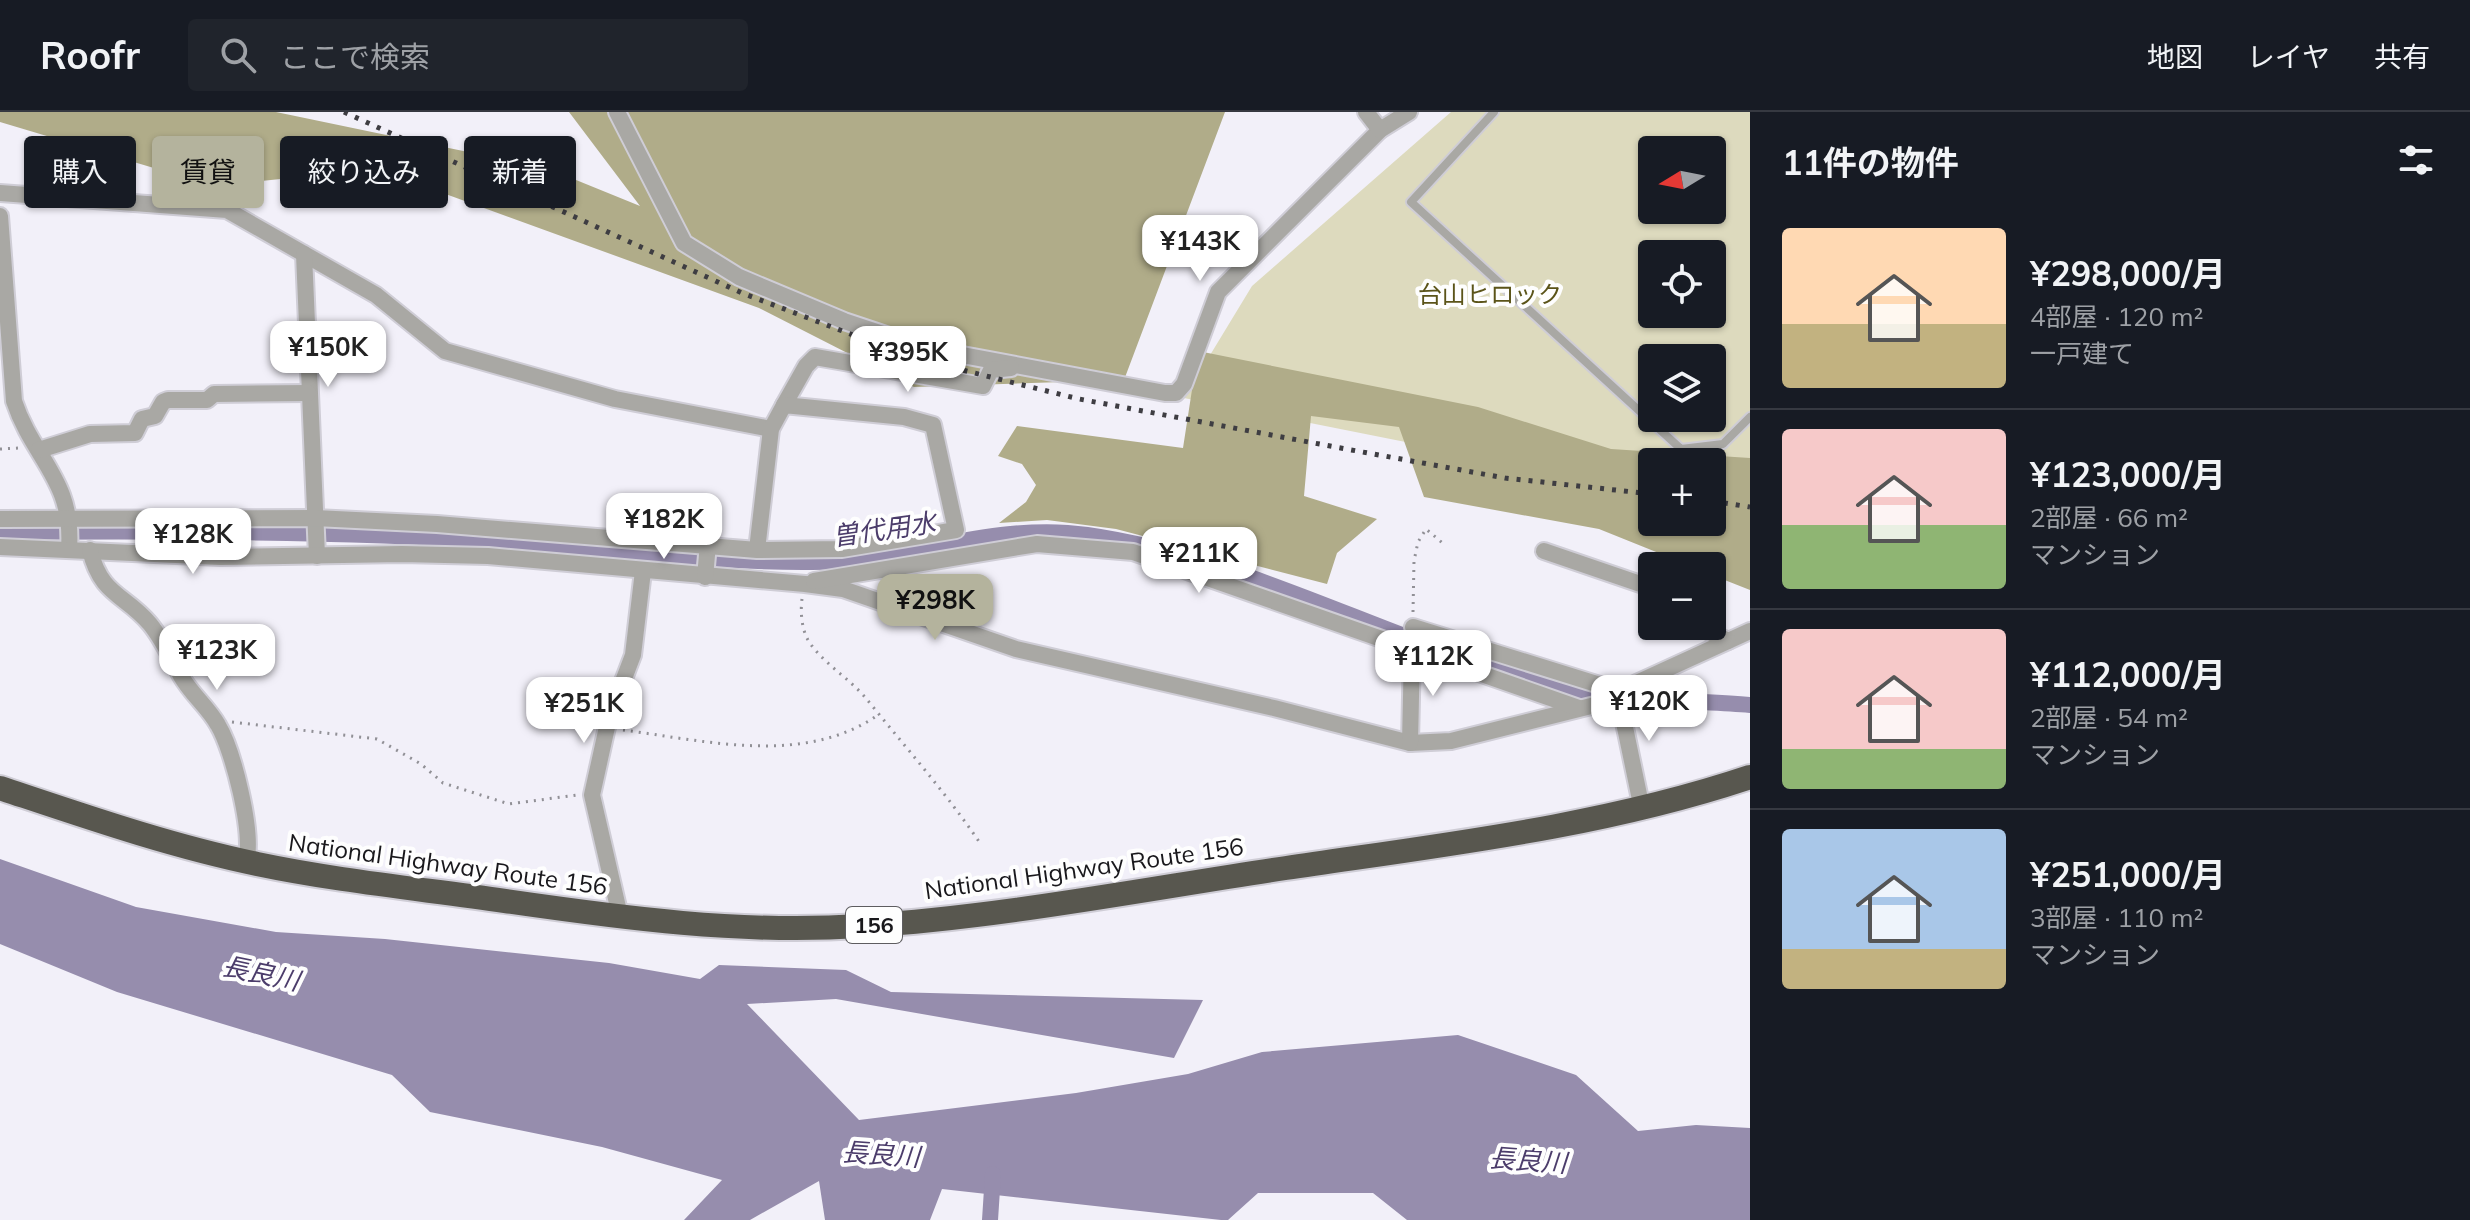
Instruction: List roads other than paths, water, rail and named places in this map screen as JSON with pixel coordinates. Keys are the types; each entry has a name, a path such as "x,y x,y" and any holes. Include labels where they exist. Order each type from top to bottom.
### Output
{"highway":[{"name":"National Highway Route 156","path":"0,788 194,849 246,861 620,916 733,928 888,924 1380,854 1642,809 1750,777"}],"street":[{"path":"617,112 684,243 739,277 844,321 925,348 1115,385 1176,393 1184,384 1218,292 1380,130 1409,112"},
{"path":"1366,112 1380,130"},
{"path":"0,193 207,206 243,217 376,295 445,351 615,399 771,429"},
{"path":"0,216 14,401 63,492 69,533"},
{"path":"304,254 316,535"},
{"path":"757,550 771,429 806,366 815,357 983,386 991,370 1026,367"},
{"path":"39,450 90,434 135,433 142,419 155,416 163,402 168,400 207,400 214,394 308,393"},
{"path":"90,550 220,557 316,535 402,554 522,543 643,571 757,550 842,549 956,530 933,425 904,417 784,405"},
{"path":"0,519 69,533 90,550 105,583 118,599 146,620 163,641 182,678 218,725 243,815 246,861"},
{"path":"0,547 69,533 109,520 316,535 522,543 706,560 856,593 1016,649 1274,708 1410,743 1451,741 1579,708 1615,696 1750,631"},
{"path":"805,584 993,549 1037,544 1085,546 1153,557 1579,708"},
{"path":"1544,551 1638,583"},
{"path":"620,916 597,828 592,792 607,728 633,655 643,571"},
{"path":"1413,627 1615,696 1622,713 1642,809"},
{"path":"1410,743 1412,651"}],"lane":[{"path":"1494,112 1411,202 1681,449 1723,444 1750,417"}],"water":[{"name":"長良川","path":"0,859 136,907 276,932 385,939 609,963 700,979 719,965 846,970 891,992 1203,1000 1174,1058 836,999 747,1004 859,1120 1076,1093 1188,1074 1262,1052 1458,1035 1576,1075 1638,1131 1696,1125 1750,1128 1750,1220 1407,1220 1373,1193 1258,1193 1228,1220 1221,1220 942,1189 930,1220 825,1220 819,1181 750,1220 684,1220 722,1180 602,1147 430,1112 392,1075 117,992 0,944"}],"waterway":[{"name":"曽代用水","path":"0,532 375,535 773,562 881,556 1018,533 1087,535 1147,546 1205,562 1431,646 1546,683 1622,696 1750,705"},
{"path":"990,1220 993,1174"}],"railway":[{"path":"344,112 742,293 914,358 1079,399 1346,449 1505,478 1638,492"},
{"path":"1726,503 1750,507"}],"park label":[{"name":"台山ヒロック","path":"1490,294"}]}
